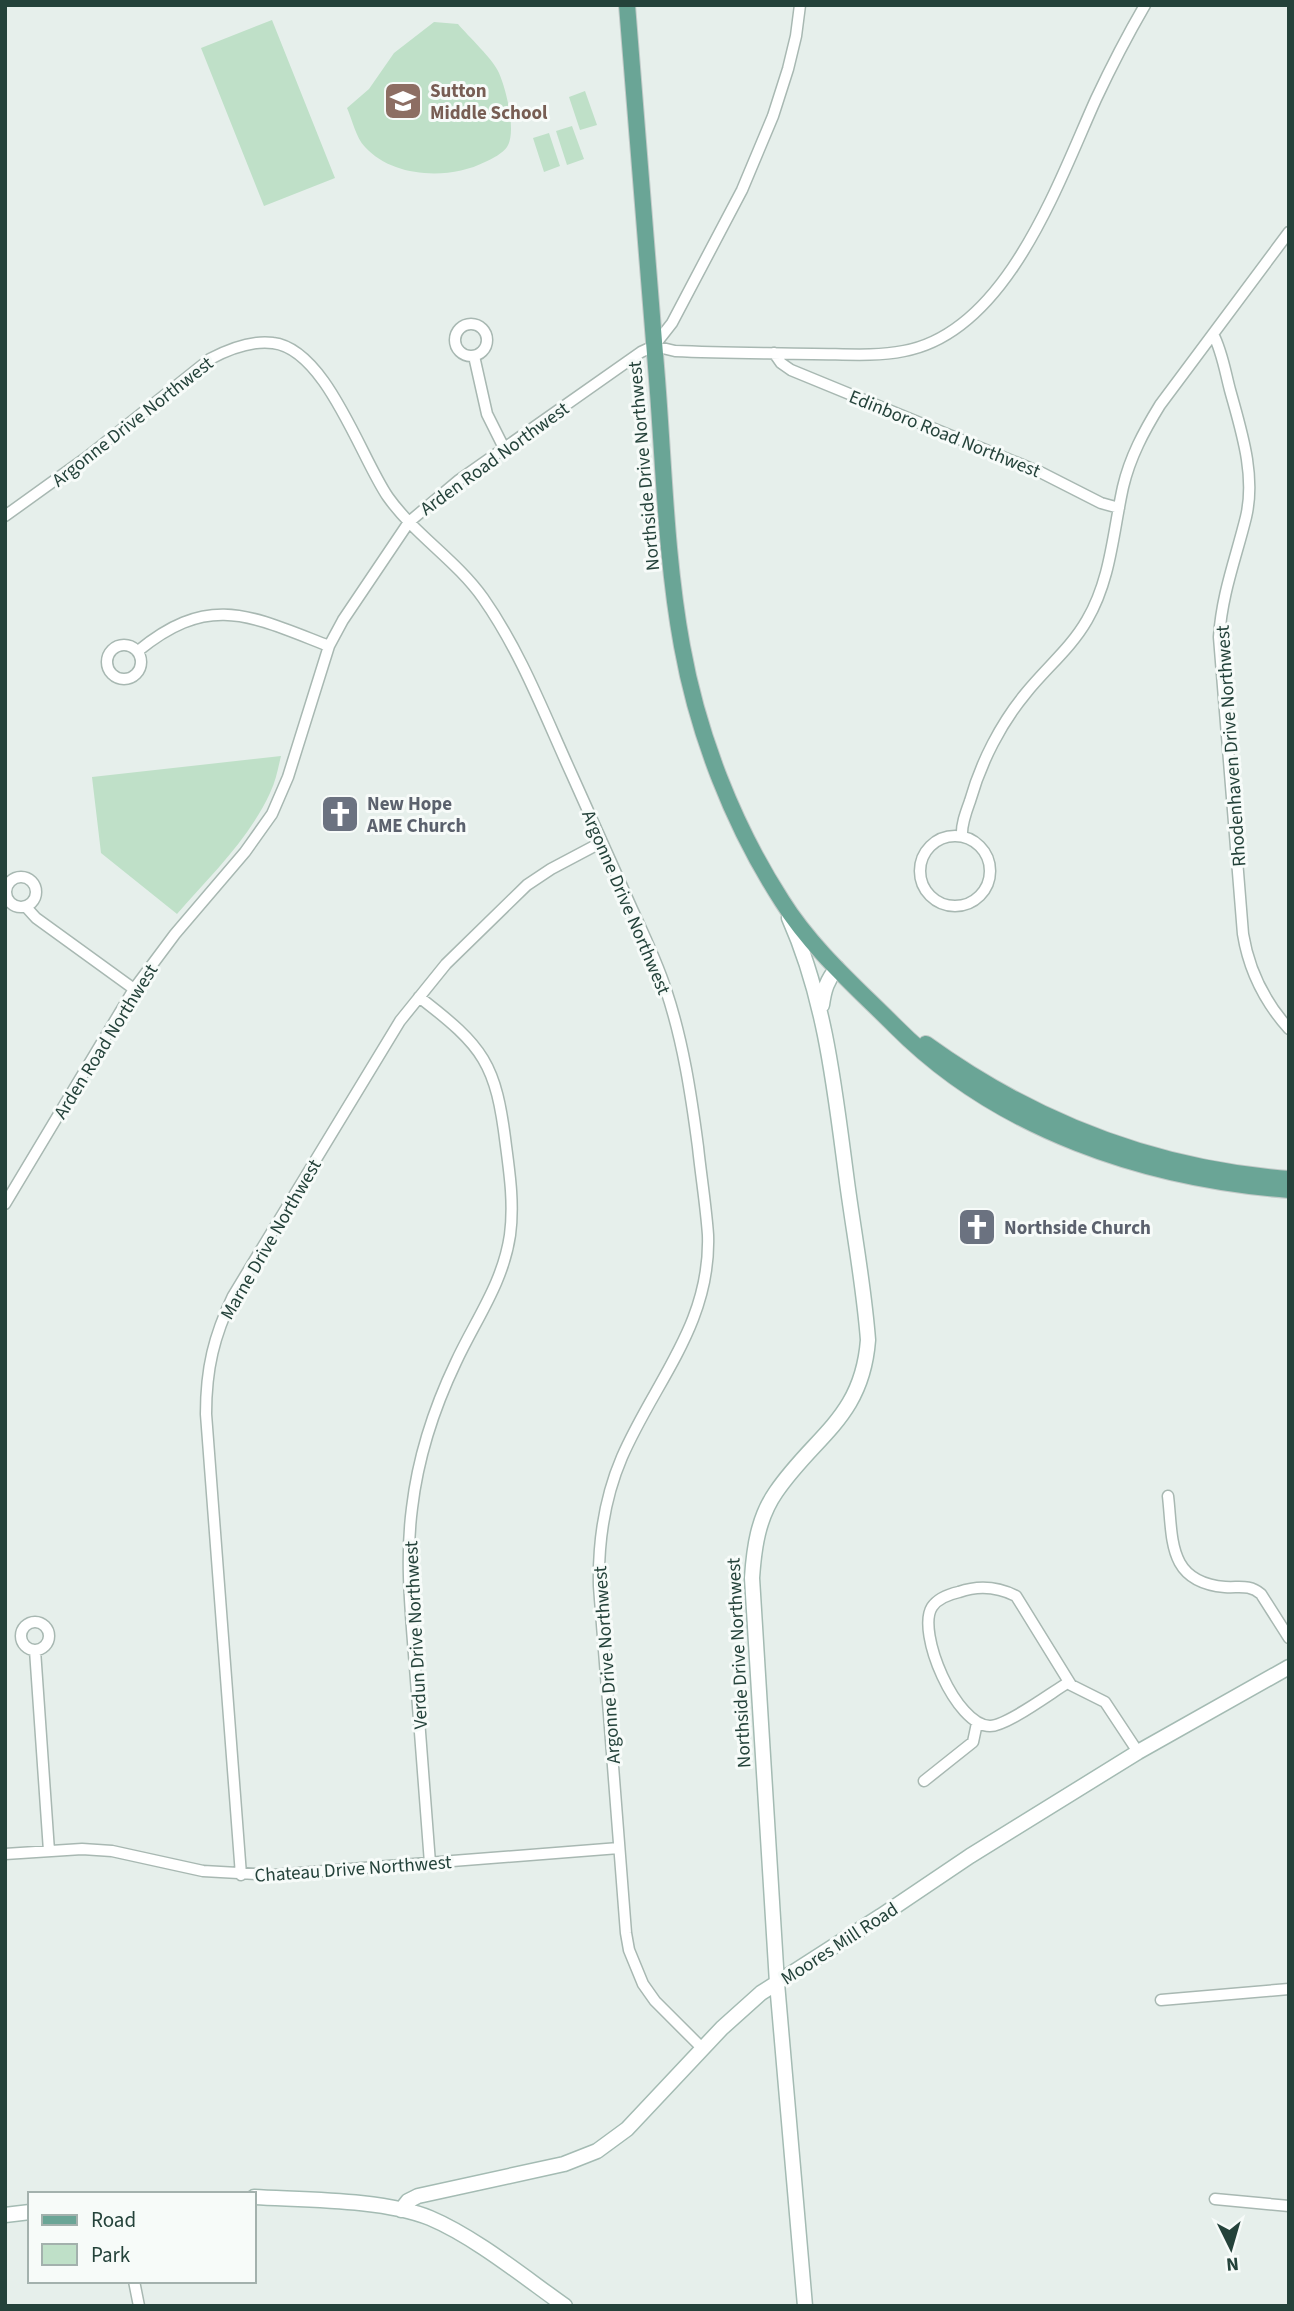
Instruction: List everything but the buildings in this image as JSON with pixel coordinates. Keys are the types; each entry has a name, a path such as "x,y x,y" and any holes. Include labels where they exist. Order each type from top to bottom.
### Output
{"main road":[{"name":"Northside Drive Northwest","path":"628,5 675,600 688,679 725,791 756,857 783,904 834,965"},
{"path":"834,965 912,1045 940,1068 1004,1109 1075,1142 1163,1171 1253,1188 1289,1190"},
{"path":"894,1025 1009,1097 1090,1135 1133,1151 1201,1168 1289,1179"}],"street":[{"name":"Arden Road Northwest","path":"5,1205 134,989 175,934 245,852 272,814 288,777 329,646 343,620 409,522 504,448 640,352 654,346 685,301 757,156 789,69 800,5"},
{"path":"654,346 675,351 860,355 903,351 943,337 975,313 1010,269 1034,232 1067,170 1114,64 1145,5"},
{"path":"962,836 973,790 997,736 1026,691 1076,637 1098,597 1107,573 1129,467 1146,427 1289,232"},
{"name":"Rhodenhaven Drive Northwest","path":"1213,334 1219,347 1240,429 1249,482 1247,515 1225,590 1219,637 1243,934 1253,975 1262,993 1289,1029"},
{"name":"Argonne Drive Northwest","path":"5,516 87,457 210,359 228,349 246,344 281,344 296,353 314,371 344,414 385,492 409,522 461,572 499,623 543,711 657,964 674,1014 690,1090 708,1238 705,1281 694,1321 622,1458 609,1493 601,1530 598,1586 626,1933 635,1967 656,2001 702,2048"},
{"name":"Edinboro Road Northwest","path":"775,353 781,363 791,370 1042,473 1101,503 1119,508"},
{"path":"474,356 487,414 504,448"},
{"path":"138,651 154,638 186,621 205,615 225,614 256,618 329,646"},
{"path":"947,836 962,836 975,842 985,852 990,865 989,879 983,893 972,902 947,906 933,899 924,889 919,876 920,863 934,842 947,836"},
{"name":"Marne Drive Northwest","path":"241,1875 206,1413 209,1359 219,1327 233,1296 400,1021 446,964 527,885 602,842"},
{"name":"Northside Drive Northwest","path":"783,904 797,935 821,1013 836,1100 868,1340 864,1371 853,1400 775,1493 761,1522 754,1551 752,1578 777,1983 805,2306"},
{"path":"26,907 36,918 134,989"},
{"path":"814,989 818,974 834,965"},
{"name":"Northside Drive Northwest","path":"821,1013 824,988 834,965"},
{"name":"Verdun Drive Northwest","path":"419,997 464,1033 491,1072 502,1108 512,1201 510,1237 502,1269 491,1296 456,1361 438,1404 421,1456 412,1508 409,1584 430,1863"},
{"path":"1168,1496 1172,1545 1183,1568 1204,1582 1217,1586 1247,1586 1255,1589 1289,1638"},
{"path":"1069,1682 1009,1720 991,1726 977,1723 962,1710 946,1687 928,1629 930,1610 937,1601 952,1594 984,1587 1005,1590 1016,1596 1069,1682 1080,1692 1105,1702 1138,1752"},
{"path":"35,1650 49,1851"},
{"name":"Moores Mill Road","path":"401,2210 408,2201 418,2196 564,2164 597,2151 627,2129 743,2008 777,1983 970,1856 1138,1752 1289,1667"},
{"path":"924,1781 973,1742 977,1723"},
{"name":"Chateau Drive Northwest","path":"5,1854 112,1851 203,1871 272,1875 619,1848"},
{"path":"1161,2000 1289,1989"},
{"path":"256,2197 354,2203 428,2217 453,2229 565,2306"},
{"path":"1215,2199 1289,2206"},
{"path":"5,2215 28,2212"},
{"path":"134,2283 139,2306"}],"green space":[{"path":"272,20 335,178 264,206 201,48"},
{"path":"434,22 458,24 492,62 502,80 511,131 507,147 488,161 455,172 422,173 391,165 365,147 347,108 369,89 394,53"},
{"path":"585,91 597,125 580,130 569,97"},
{"path":"572,126 584,159 567,165 556,131"},
{"path":"549,133 560,166 544,172 533,138"},
{"path":"281,756 272,788 251,826 177,914 101,853 92,777"}],"place":[{"name":"Sutton Middle School","path":"403,101"},
{"name":"New Hope AME Church","path":"340,814"},
{"name":"Northside Church","path":"977,1227"}]}
